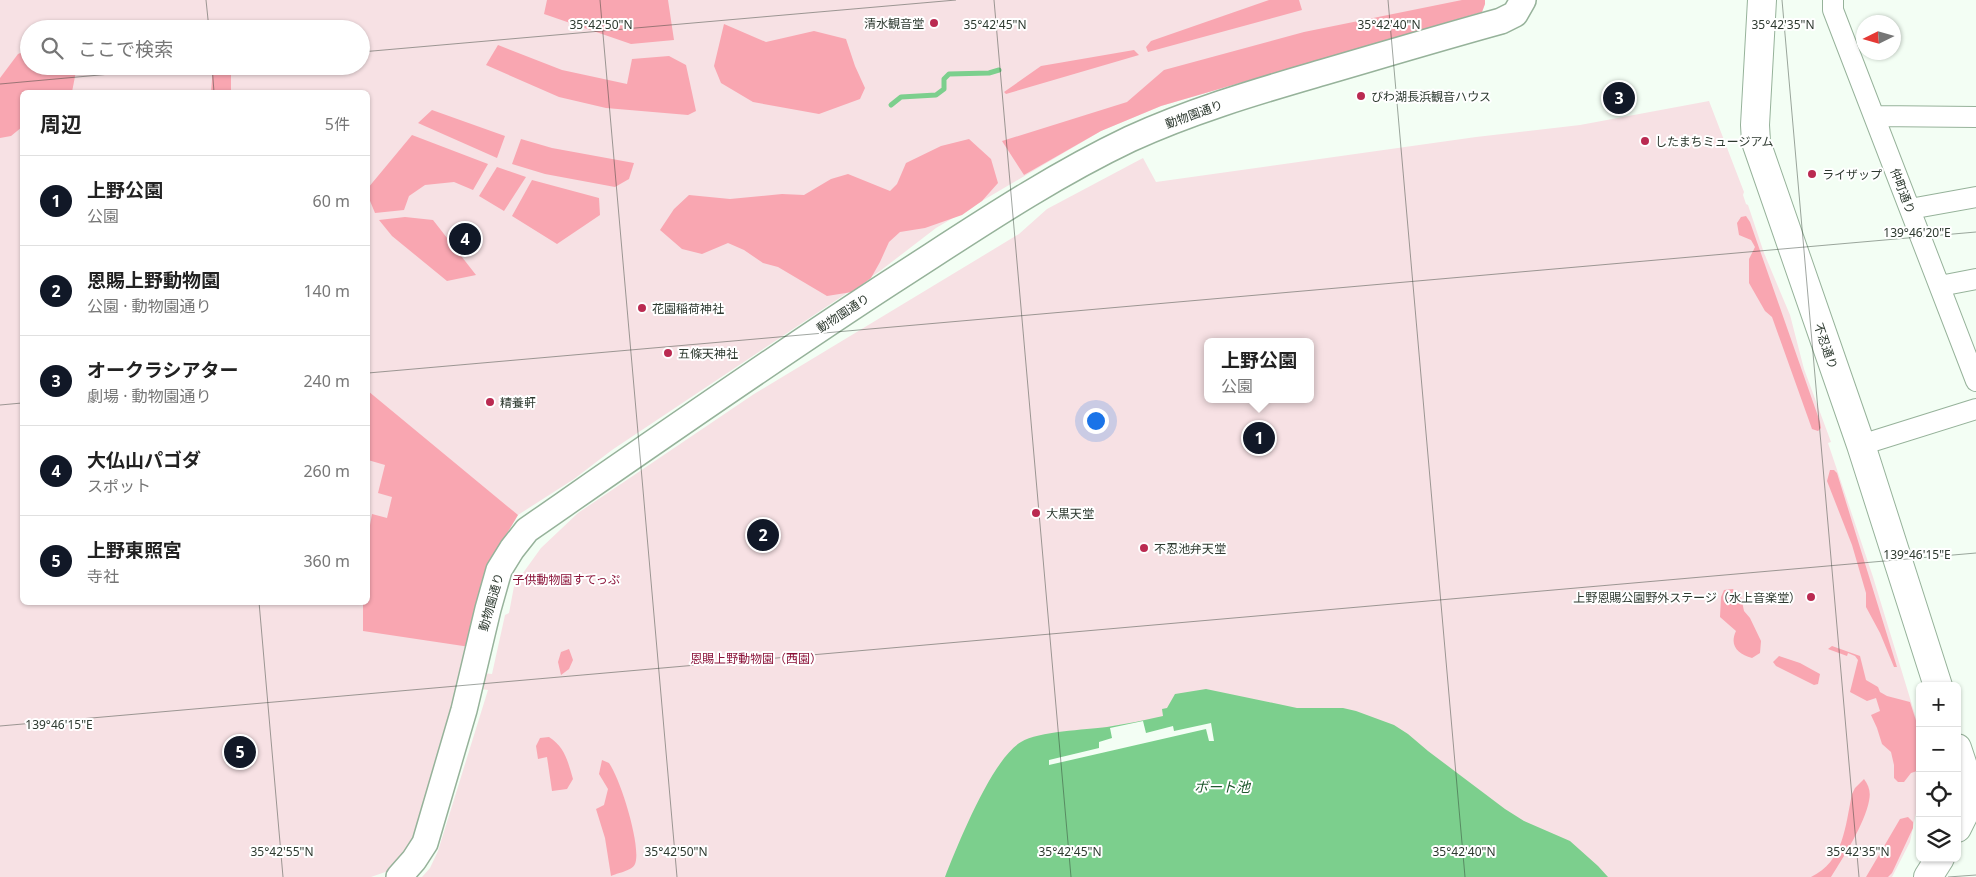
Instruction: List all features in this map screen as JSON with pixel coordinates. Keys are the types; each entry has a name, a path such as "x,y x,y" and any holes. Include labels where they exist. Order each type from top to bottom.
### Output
{"main road":[{"name":"不忍通り","path":"1762,0 1755,116 1756,142 1861,446 1937,682"},
{"path":"1961,759 1975,798 1961,821"},
{"path":"1928,877 1937,862"}],"street":[{"name":"動物園通り","path":"399,877 426,843 464,710 499,570 512,549 528,530 777,356 1024,197 1092,158 1191,113 1276,86 1501,21 1515,14 1523,0"},
{"name":"仲町通り","path":"1833,0 1833,10 1976,382"},
{"path":"1874,116 1976,117"},
{"path":"1910,209 1976,197"},
{"path":"1940,286 1976,280"},
{"path":"1861,446 1976,409"}],"green space":[{"path":"0,0 1485,0 1482,12 1161,106 1101,131 936,228 880,271 518,515 497,550 463,671 492,674 505,615 509,613 515,581 541,548 578,513 754,394 1019,234 1047,209 1143,158 1156,182 1476,137 1580,125 1709,101 1744,192 1743,195 1764,253 1790,315 1804,369 1831,442 1828,443 1873,577 1916,718 1916,813 1910,842 1892,877 422,877 430,868 438,851 488,690 460,686 417,835 391,870 371,877 0,877"}],"shaded area":[{"path":"547,0 668,0 674,40 631,44 544,14"},
{"path":"1269,0 1299,0 1302,10 1148,52 1146,47 1151,41"},
{"path":"1462,0 1485,0 1485,4 1482,12 1161,106 1101,131 1024,175 1002,141 1127,102 1164,70 1304,32"},
{"path":"724,24 766,42 814,31 846,39 865,88 860,99 819,114 753,102 721,83 714,66"},
{"path":"498,45 562,70 627,84 632,59 669,56 686,65 696,111 688,115 606,108 559,97 486,65"},
{"path":"1134,50 1139,55 1006,94 1004,92 1041,66"},
{"path":"20,53 20,75 75,75 72,90 20,90 20,129 11,136 0,138 0,78"},
{"path":"212,75 231,75 231,90 211,90"},
{"path":"432,110 505,136 497,158 418,123"},
{"path":"412,135 488,164 473,190 454,182 425,185 409,196 404,210 375,213 370,201 370,186"},
{"path":"521,139 552,148 634,163 629,179 615,187 545,174 512,164"},
{"path":"969,139 991,159 998,183 982,201 962,215 925,228 900,232 889,242 871,278 852,292 827,296 778,267 763,263 744,250 728,243 702,254 682,249 660,230 674,209 689,195 730,199 782,194 804,195 831,179 848,174 890,191 897,184 906,163 941,146"},
{"path":"497,167 526,177 504,211 479,196"},
{"path":"532,180 599,198 600,215 557,244 512,216"},
{"path":"1746,216 1750,222 1820,422 1821,428 1818,431 1812,429 1772,317 1765,311 1749,283 1749,259 1755,247 1751,240 1739,235 1737,223 1741,217"},
{"path":"405,217 433,220 476,275 447,281 392,236 379,220"},
{"path":"370,393 518,515 497,550 470,647 363,631 363,605 370,605 370,525 372,514 387,518 392,497 378,493 385,465 370,461"},
{"path":"1830,470 1834,470 1837,473 1897,667 1894,667 1880,633 1866,607 1866,593 1852,545 1827,481"},
{"path":"1733,589 1737,596 1741,597 1744,611 1750,618 1761,641 1760,653 1752,658 1736,649 1734,636 1736,631 1720,617 1721,597 1724,590"},
{"path":"1832,646 1860,656 1866,680 1878,687 1880,692 1887,696 1910,702 1916,721 1916,771 1911,773 1904,782 1898,782 1894,778 1891,752 1882,744 1871,715 1880,711 1876,698 1867,701 1850,692 1858,660 1855,656 1848,653 1847,656 1828,649"},
{"path":"569,649 573,660 569,669 561,675 558,662 561,652"},
{"path":"1779,656 1800,663 1820,674 1818,684 1814,685 1776,666 1773,662"},
{"path":"549,737 559,745 567,761 573,779 567,789 552,791 547,757 538,759 536,746 540,738"},
{"path":"602,760 609,763 619,783 633,829 636,855 633,866 628,870 611,876 605,838 596,809 604,805 608,789 599,774"},
{"path":"1864,779 1869,789 1869,801 1867,810 1853,840 1831,877 1811,877 1822,870 1837,852 1845,831 1852,794"},
{"path":"1908,817 1913,822 1913,828 1892,873 1888,877 1866,877 1900,819"}],"water":[{"name":"ボート池","path":"1206,689 1297,708 1343,708 1394,725 1505,809 1524,821 1570,841 1608,877 945,877 967,824 988,783 1010,751 1021,742 1039,735 1107,727 1163,716 1162,709 1167,708 1175,694"}],"pier":[{"path":"1143,721 1146,733 1173,726 1174,731 1211,723 1214,741 1209,741 1206,729 1049,765 1049,760 1099,748 1099,742 1112,738 1110,728"}],"waterway":[{"path":"891,105 901,97 936,95 944,89 944,79 949,74 989,73 999,70"}],"place":[{"name":"清水観音堂","path":"934,23"},
{"name":"びわ湖長浜観音ハウス","path":"1361,96"},
{"name":"オークラシアター","path":"1619,98"},
{"name":"したまちミュージアム","path":"1645,141"},
{"name":"ライザップ","path":"1812,174"},
{"name":"大仏山パゴダ","path":"465,239"},
{"name":"花園稲荷神社","path":"642,308"},
{"name":"五條天神社","path":"668,353"},
{"name":"精養軒","path":"490,402"},
{"name":"上野公園","path":"1259,438"},
{"name":"大黒天堂","path":"1036,513"},
{"name":"恩賜上野動物園","path":"763,535"},
{"name":"不忍池弁天堂","path":"1144,548"},
{"name":"上野恩賜公園野外ステージ（水上音楽堂）","path":"1811,597"},
{"name":"上野東照宮","path":"240,752"}],"park label":[{"name":"子供動物園すてっぷ","path":"566,579"},
{"name":"恩賜上野動物園（西園）","path":"756,658"}]}
